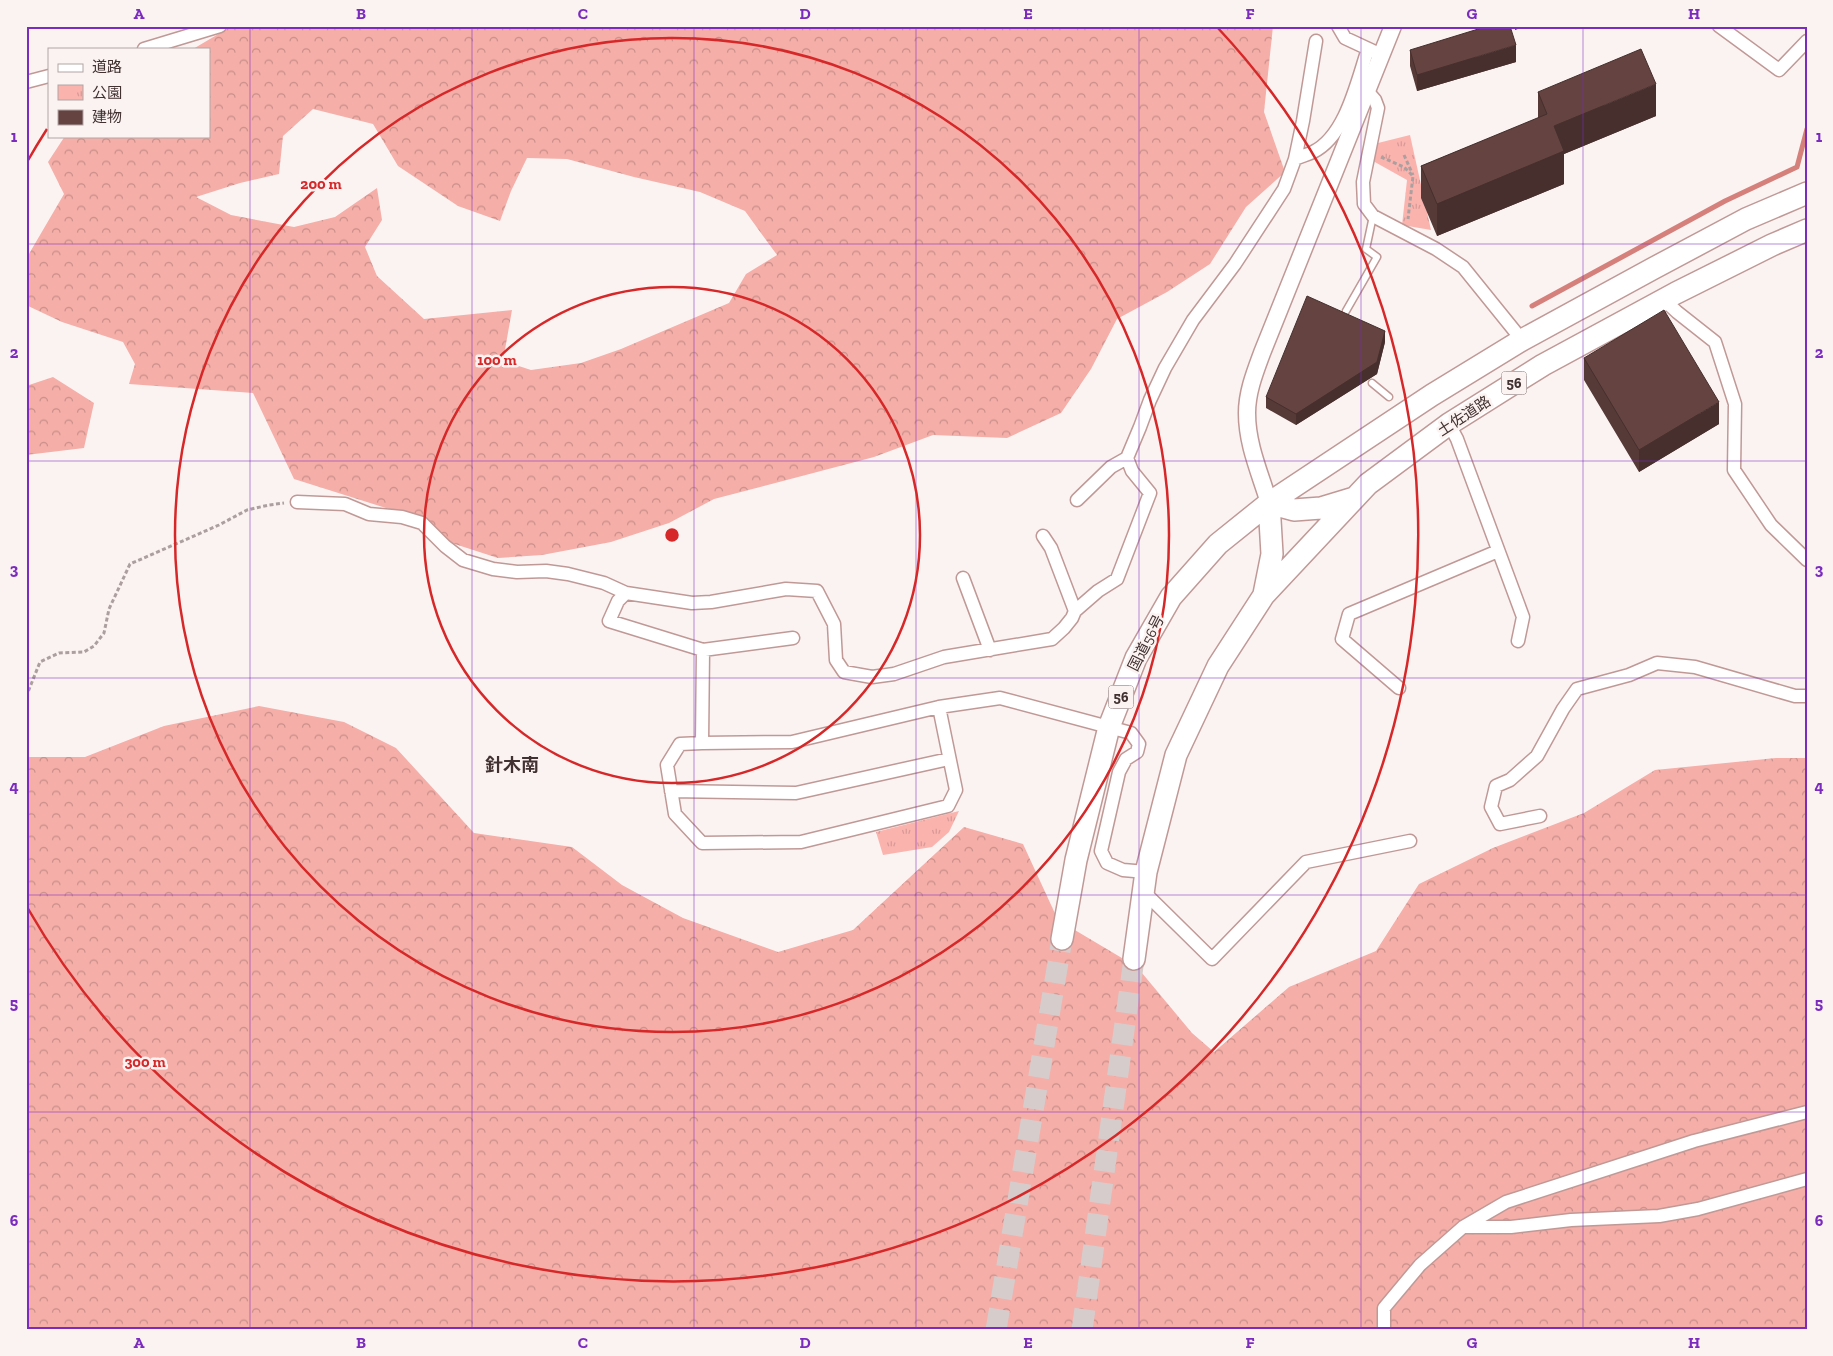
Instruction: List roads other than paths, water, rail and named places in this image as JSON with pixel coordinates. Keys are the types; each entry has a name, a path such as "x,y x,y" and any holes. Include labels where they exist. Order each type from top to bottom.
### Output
{"highway":[{"name":"56","path":"1269,503 1432,395 1522,340 1738,224 1807,192"},
{"name":"土佐道路","path":"1264,595 1368,484 1449,424 1543,365 1664,300 1772,245 1807,230"},
{"path":"1264,595 1272,554 1269,503 1294,510 1321,508 1354,498"},
{"name":"国道56号","path":"1062,939 1076,860 1109,727 1136,658 1171,597 1218,544 1269,503"},
{"name":"56","path":"1134,960 1145,882 1176,755 1218,666 1264,595"}],"street":[{"path":"147,48 220,26"},
{"path":"1338,26 1345,38 1375,52"},
{"path":"1295,158 1314,152 1333,136 1346,114 1375,52 1393,26"},
{"path":"1718,26 1779,70 1807,42"},
{"path":"1077,500 1111,467 1127,458 1165,368 1193,320 1235,264 1284,189 1295,158 1316,41"},
{"path":"1269,503 1252,453 1249,435 1247,411 1252,380 1368,92 1375,52"},
{"path":"26,82 48,76"},
{"path":"1368,92 1375,100 1378,108 1363,182 1364,204 1373,216 1436,249 1463,268 1522,340"},
{"path":"1664,300 1676,312 1715,342 1735,404 1734,470 1771,525 1807,560"},
{"path":"1449,424 1457,439 1522,617 1518,641"},
{"path":"297,502 345,504 370,514 402,517 422,523 445,546 463,560 493,569 517,572 546,571 568,574 604,583 626,593 692,603 711,602 786,589 817,590 834,624 836,660 844,672 872,677 894,674 944,657 1052,639 1072,618 1075,611 1098,591 1117,579 1150,493 1132,471 1127,458"},
{"path":"1043,536 1051,548 1075,611"},
{"path":"1399,688 1342,639 1349,614 1498,551"},
{"path":"963,578 990,650"},
{"path":"626,593 618,601 609,620 703,650 793,638"},
{"path":"702,743 703,650"},
{"path":"1540,816 1500,824 1491,807 1496,786 1510,780 1537,756 1563,709 1577,689 1629,675 1657,664 1695,667 1795,696 1807,696"},
{"path":"939,706 956,790 948,806 801,842 702,843 675,814 667,765 680,744 792,742 939,706 1000,698 1130,733 1140,744 1137,752 1126,760 1118,772 1101,851 1107,862 1145,882 1212,959 1306,862 1410,841"},
{"path":"671,791 796,793 949,759"},
{"path":"1384,1330 1384,1308 1420,1265 1464,1227 1506,1202 1694,1141 1807,1112"},
{"path":"1464,1227 1511,1227 1571,1220 1659,1216 1698,1209 1807,1179"},
{"path":"1384,1308 1393,1330"}],"lane":[{"path":"1346,311 1377,257 1366,249 1373,216"},
{"path":"1372,383 1389,397"}],"waterway":[{"path":"1532,306 1725,201 1797,167 1807,129"}],"tunnel":[{"path":"996,1330 1062,939"},
{"path":"1082,1330 1134,959"}],"district":[{"name":"針木南","path":"512,765"}]}
